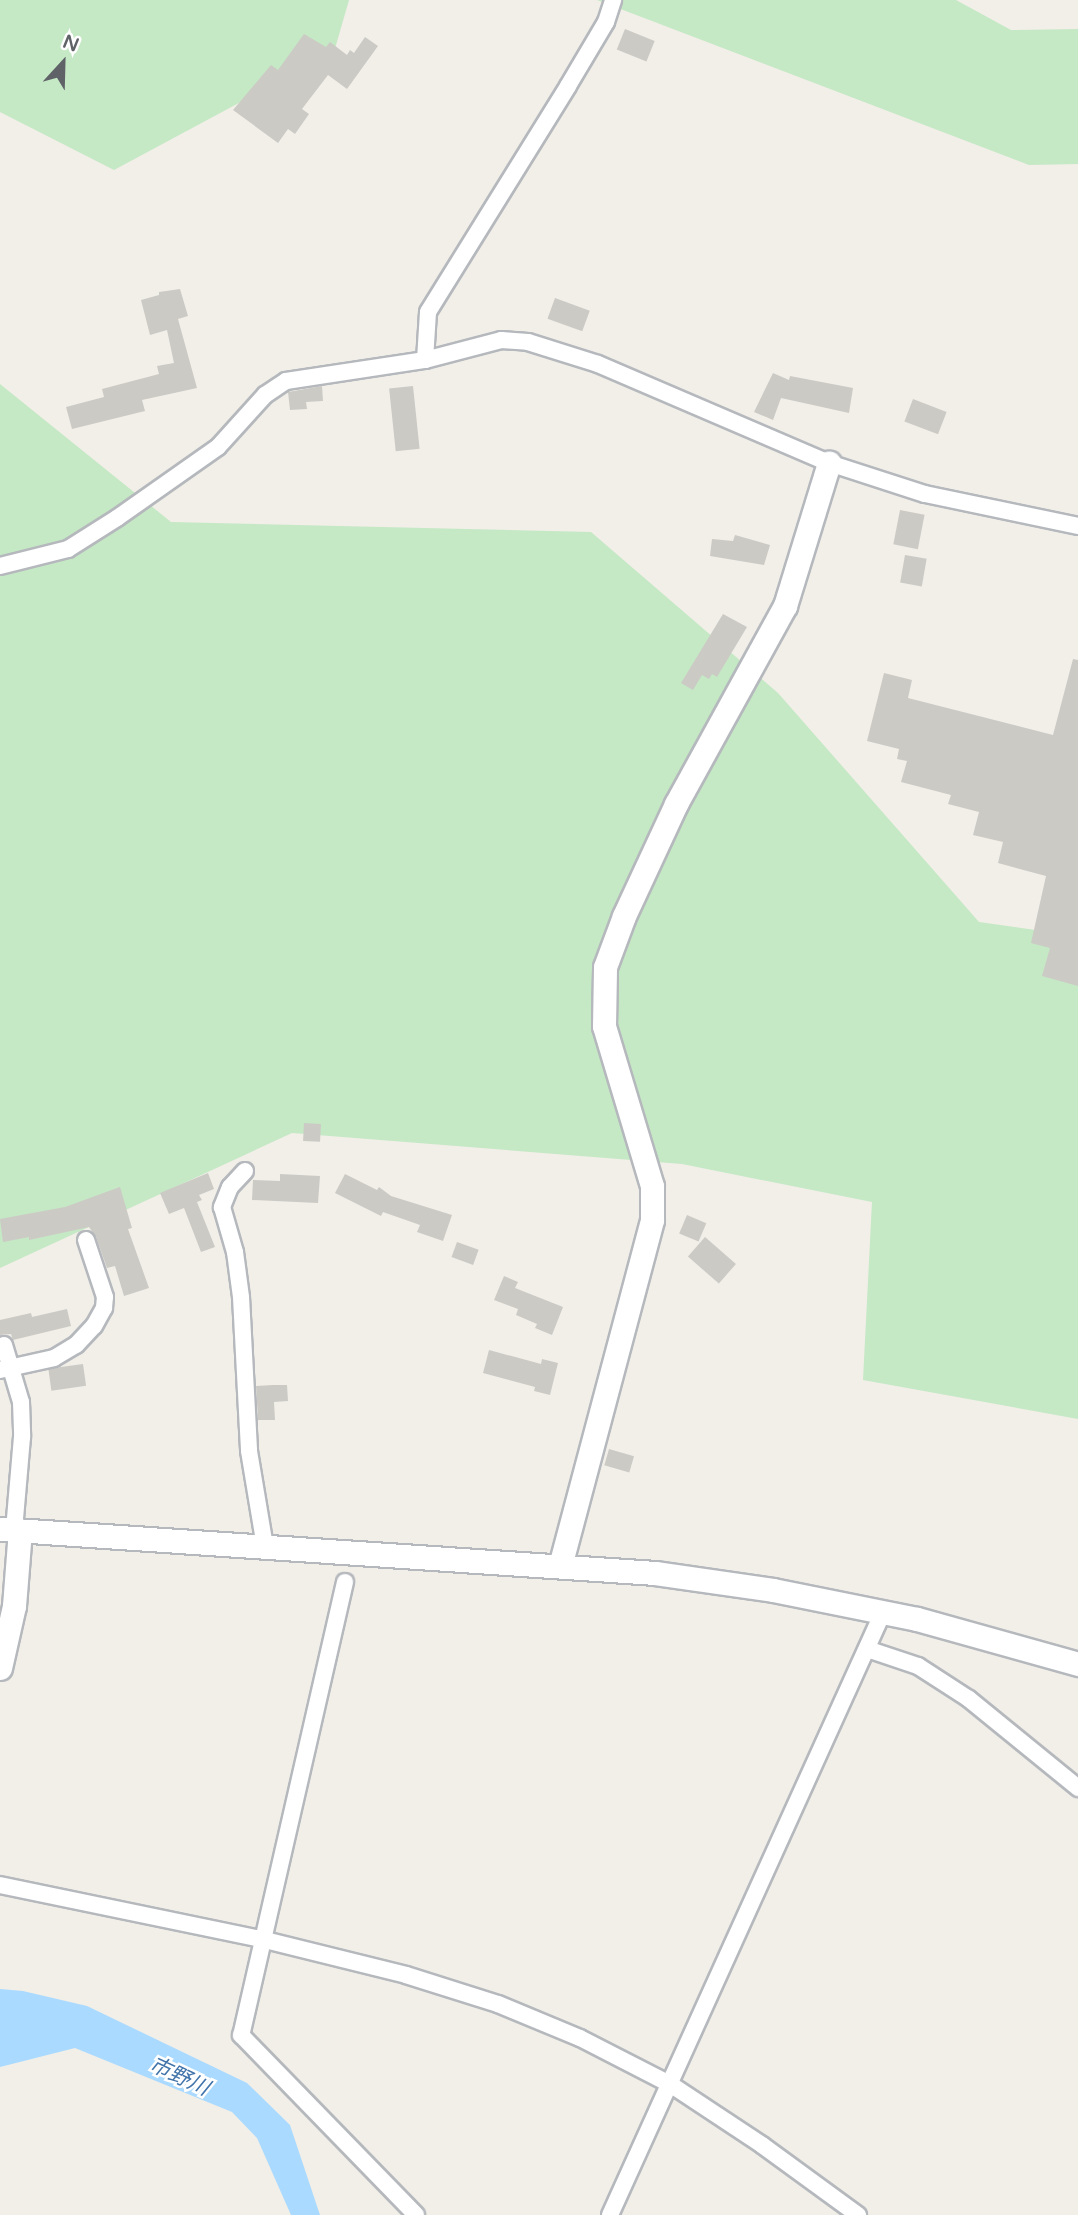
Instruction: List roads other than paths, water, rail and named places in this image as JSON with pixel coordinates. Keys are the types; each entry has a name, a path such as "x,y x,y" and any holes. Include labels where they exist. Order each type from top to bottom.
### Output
{"street":[{"path":"425,360 428,312 606,22 613,0"},
{"path":"0,566 68,549 117,518 218,447 265,395 286,381 425,360 500,340 528,342 598,364 829,463 925,494 1078,526"},
{"path":"560,1566 652,1220 652,1186 604,1026 605,967 624,915 676,804 785,606 829,463"},
{"path":"245,1171 230,1187 222,1207 235,1252 241,1297 249,1451 265,1547"},
{"path":"6,1369 54,1358 76,1345 94,1326 104,1308 105,1297 86,1240"},
{"path":"0,1668 14,1606 11,1530 21,1402 6,1369 4,1345"},
{"path":"11,1530 655,1573 773,1590 883,1612 1078,1664"},
{"path":"345,1582 261,1938 241,2035 416,2215"},
{"path":"610,2215 883,1612"},
{"path":"867,1649 918,1666 969,1699 1078,1788"},
{"path":"0,1885 261,1938 406,1975 498,2004 580,2038 670,2084 858,2215"}],"water":[{"name":"市野川","path":"0,1989 23,1991 87,2006 247,2083 290,2125 320,2215 291,2215 257,2138 232,2112 75,2048 0,2067"}]}
